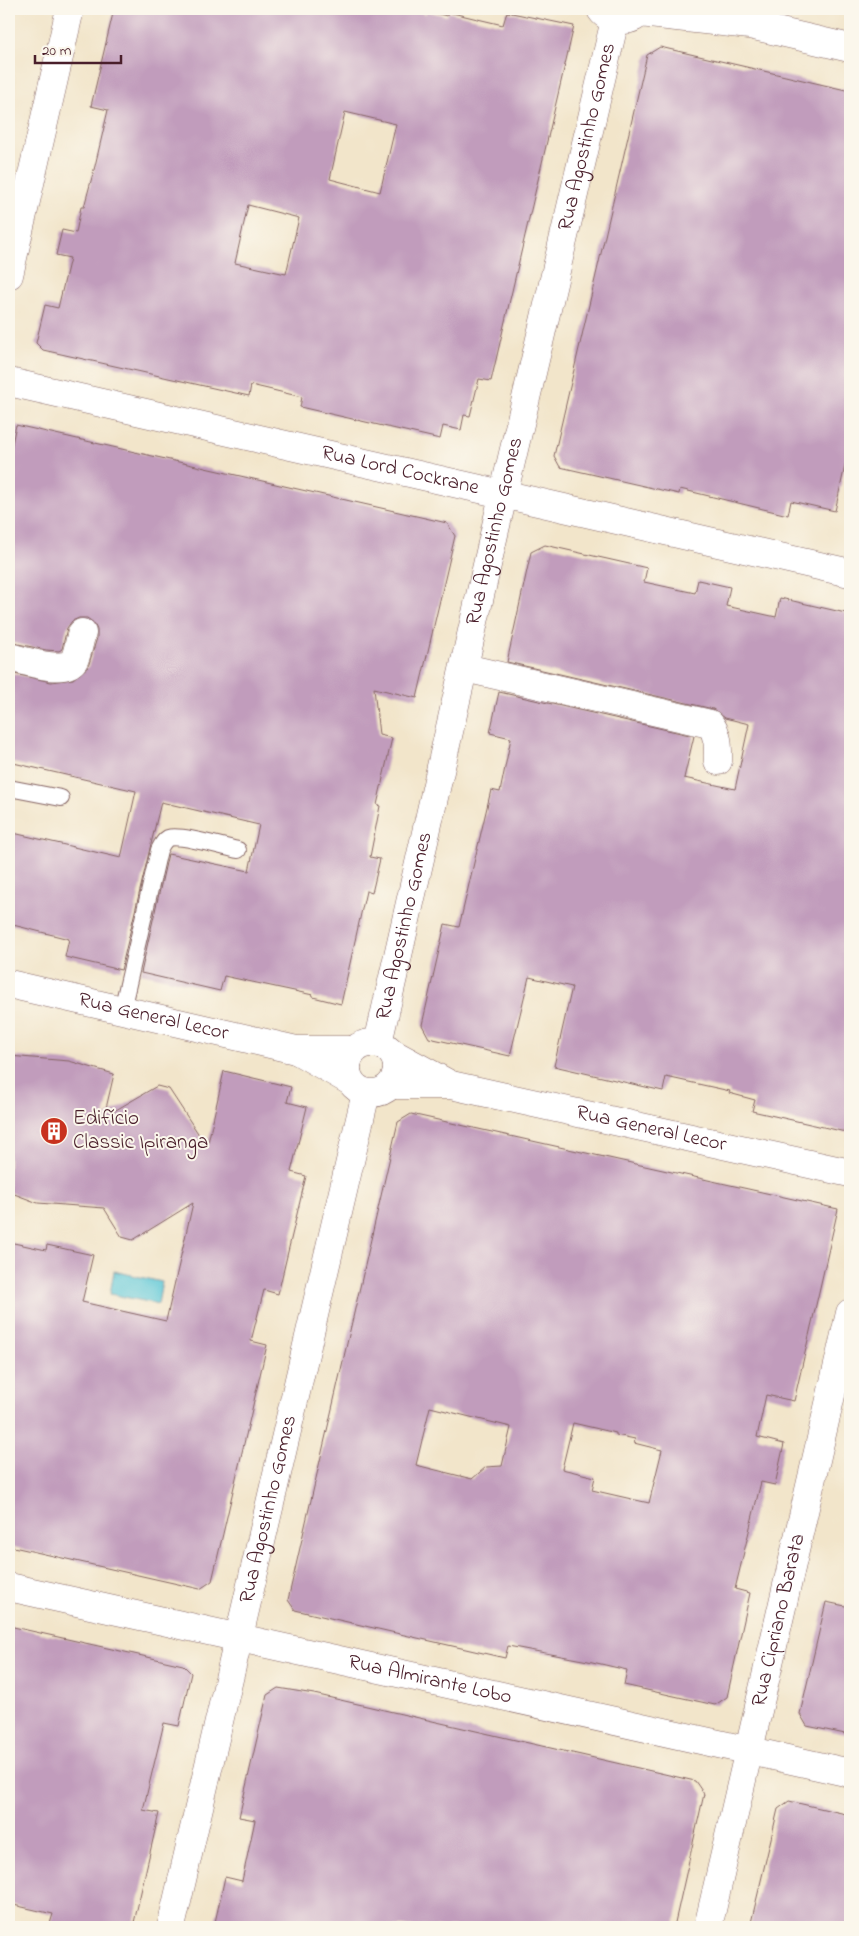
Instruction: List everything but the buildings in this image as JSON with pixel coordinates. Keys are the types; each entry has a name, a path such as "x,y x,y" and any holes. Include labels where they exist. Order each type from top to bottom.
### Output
{"street":[{"path":"9,275 70,9"},
{"path":"711,9 750,25"},
{"path":"624,12 750,25 850,48"},
{"name":"Rua Agostinho Gomes","path":"375,1049 504,494 624,12"},
{"name":"Rua Lord Cockrane","path":"9,382 850,573"},
{"path":"9,657 48,666 66,665 74,660 82,633"},
{"path":"465,668 710,724 716,731 718,761"},
{"name":"Rua General Lecor","path":"9,984 296,1050 369,1086 451,1085"},
{"path":"375,1049 398,1070 369,1086 347,1065 375,1049"},
{"name":"Rua General Lecor","path":"296,1050 375,1049 451,1085 850,1173"},
{"name":"Rua Agostinho Gomes","path":"171,1927 369,1086"},
{"name":"Rua Cipriano Barata","path":"708,1927 850,1313"},
{"name":"Rua Almirante Lobo","path":"9,1587 850,1773"}],"lane":[{"path":"9,788 61,798"},
{"path":"122,1010 159,850 163,843 168,838 179,837 238,850"}],"water":[{"path":"114,1271 162,1282 158,1304 110,1294"}],"place":[{"name":"Edifício Classic Ipiranga","path":"54,1131"}]}
